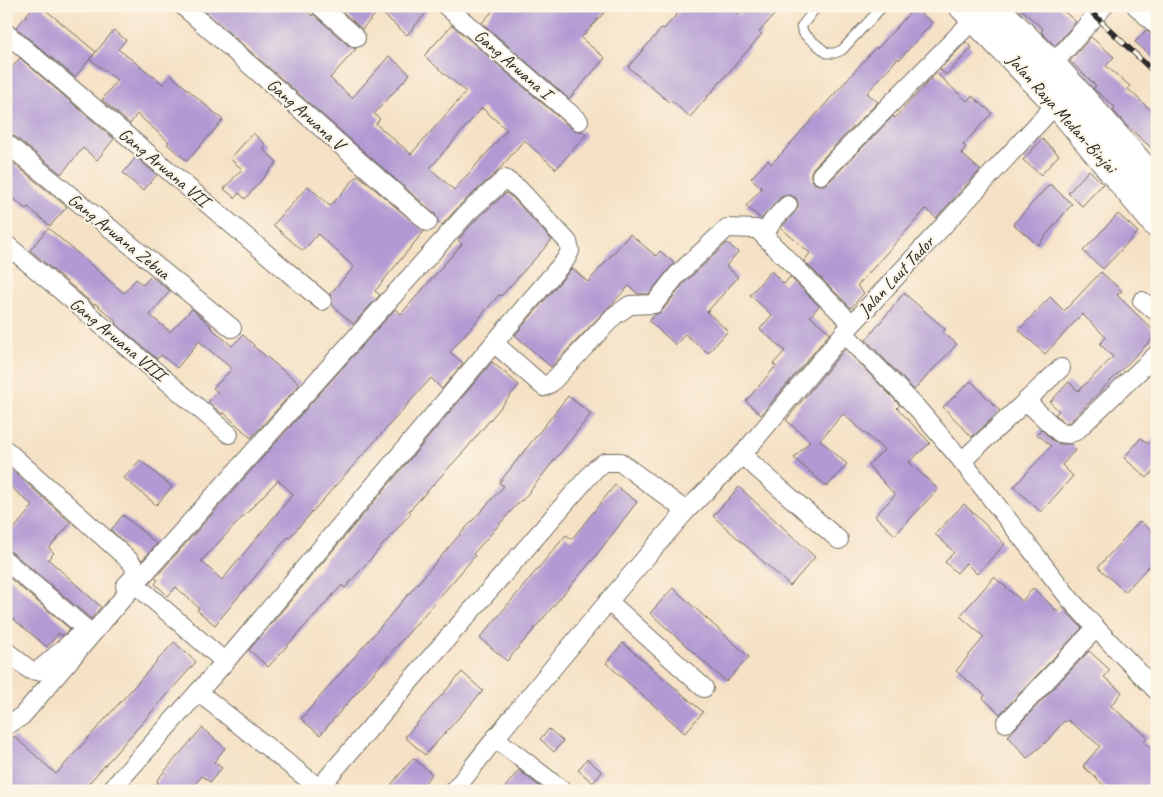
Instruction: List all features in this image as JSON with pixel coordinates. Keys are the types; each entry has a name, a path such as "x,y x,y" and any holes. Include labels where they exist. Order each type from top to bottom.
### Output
{"main road":[{"name":"Jalan Raya Medan-Binjai","path":"977,10 1052,65 1157,184"},
{"name":"Jalan Raya Medan-Binjai","path":"977,10 1157,224"}],"street":[{"name":"Gang Arwana V","path":"183,6 428,222"},
{"path":"320,6 356,38"},
{"name":"Gang Arwana I","path":"446,6 579,121"},
{"path":"1052,65 1104,6"},
{"path":"1136,6 1157,26"},
{"path":"821,175 977,10"},
{"name":"Gang Arwana VII","path":"6,33 322,301"},
{"name":"Jalan Laut Tador","path":"454,791 494,738 686,511 742,456 848,328 1056,103"},
{"name":"Gang Arwana Zebua","path":"6,143 232,328"},
{"path":"6,726 22,716 135,584 461,219 505,179 519,190 568,242 570,250 566,259 225,662 110,791"},
{"path":"766,238 766,231 771,223 788,205"},
{"path":"494,342 544,387 551,383 614,316 630,305 654,304 677,275 727,228 757,228 848,328 917,408 1069,598 1157,691"},
{"name":"Gang Arwana VIII","path":"6,244 229,434"},
{"path":"1142,301 1157,312"},
{"path":"1026,401 1060,433 1068,434 1076,431 1157,354"},
{"path":"962,462 1061,368"},
{"path":"6,450 130,561 136,569 132,578 86,629 38,672 30,670 6,651"},
{"path":"742,456 839,540"},
{"path":"198,692 321,789 404,688 596,468 605,462 620,462 686,511"},
{"path":"6,561 86,629"},
{"path":"135,584 225,662"},
{"path":"608,601 704,688"},
{"path":"1006,723 1096,628"},
{"path":"494,738 563,791"}],"lane":[{"path":"817,6 801,28 804,34 827,54 842,50 883,6"}],"building":[{"path":"34,6 41,6 96,52 75,77 16,28"},
{"path":"199,6 301,6 312,16 313,14 349,46 356,49 330,78 352,98 389,56 410,74 374,114 380,119 376,124 411,154 466,92 424,56 452,25 572,129 582,131 586,135 556,169 524,140 497,172 461,204 442,225 438,223 435,214","holes":["482,108 507,130 454,190 430,168"]},
{"path":"336,6 383,6 362,29"},
{"path":"390,6 432,6 407,35 383,14"},
{"path":"497,6 610,6 581,38 605,58 569,99 482,23"},
{"path":"684,6 730,6 739,15 747,6 782,6 759,32 762,34 690,117 672,101 670,103 628,67"},
{"path":"1017,6 1058,6 1076,22 1055,46 1041,32 1043,29"},
{"path":"914,8 932,23 867,93 878,102 813,168 811,178 814,183 824,185 829,182 893,116 895,118 936,73 967,101 972,96 992,113 963,145 966,147 961,153 980,170 936,218 926,209 857,286 864,293 851,308 804,261 810,253 781,228 798,208 796,198 790,195 781,197 761,219 746,206 762,188 751,178 768,160 771,164 782,153 876,47 877,49"},
{"path":"114,30 126,40 118,49 163,84 171,75 223,120 187,161 167,144 169,142 137,114 130,124 102,100 117,80 90,59"},
{"path":"1146,30 1150,34 1157,36 1157,61 1135,42"},
{"path":"1091,37 1114,57 1106,66 1130,86 1128,89 1157,116 1157,153 1128,127 1113,110 1115,107 1093,88 1096,86 1070,61"},
{"path":"966,42 972,48 946,75 940,69"},
{"path":"20,58 114,139 97,160 83,148 61,174 13,135 6,133 6,74"},
{"path":"253,133 266,145 263,149 277,162 245,199 239,193 235,198 224,189 242,169 230,159"},
{"path":"1042,139 1059,155 1041,175 1023,160"},
{"path":"6,157 67,207 50,226 28,207 26,209 6,192"},
{"path":"136,157 157,175 143,191 123,173"},
{"path":"1089,170 1103,184 1082,206 1068,193"},
{"path":"358,175 424,231 375,291 380,295 353,324 332,305 330,294 354,267 318,234 303,251 273,225 308,186 330,206"},
{"path":"1050,184 1072,204 1038,245 1013,224"},
{"path":"506,193 513,198 552,240 501,296 499,295 450,352 463,363 442,389 431,378 288,537 215,625 197,610 199,608 176,587 168,596 155,584 158,580 155,578 395,309 401,314 462,244 458,240 476,220","holes":["278,480 293,494 222,580 201,561"]},
{"path":"1118,214 1138,232 1103,269 1083,251"},
{"path":"48,228 124,293 136,279 143,285 151,276 170,291 150,315 170,332 192,309 232,346 243,335 253,346 300,384 251,438 223,412 222,414 208,402 218,392 213,388 232,369 199,341 177,368 161,355 157,359 95,303 94,305 30,250"},
{"path":"630,234 656,256 660,251 674,263 649,294 638,294 629,286 551,367 515,335 572,268 588,282"},
{"path":"727,243 738,252 726,266 738,277 707,312 728,331 708,353 685,334 676,345 649,321 662,311 685,282"},
{"path":"771,271 784,284 790,277 819,306 810,316 830,333 761,415 746,401 776,366 773,364 785,351 760,329 772,315 750,295"},
{"path":"1101,272 1122,291 1117,295 1157,334 1070,422 1065,423 1055,414 1059,411 1050,402 1069,382 1078,391 1113,357 1100,344 1106,337 1082,314 1045,354 1019,330 1050,297 1064,311"},
{"path":"904,293 945,329 943,332 957,344 914,390 866,340"},
{"path":"845,349 900,405 897,408 930,443 909,462 938,489 895,535 875,516 895,495 868,465 884,450 843,414 820,440 847,464 827,487 794,458 810,441 786,420"},
{"path":"492,362 519,385 466,449 409,511 411,513 345,588 342,585 268,667 249,650"},
{"path":"971,381 1000,411 972,437 943,407"},
{"path":"568,396 591,414 522,501 473,554 475,556 320,735 301,719 504,486 499,483"},
{"path":"1041,429 1053,441 1059,444 1071,444 1076,449 1062,465 1073,476 1041,512 1014,487 1051,446 1037,434"},
{"path":"1157,435 1157,467 1147,478 1124,458 1141,438 1148,444"},
{"path":"140,460 172,487 156,505 124,478"},
{"path":"6,464 71,523 49,548 54,553 48,559 101,607 91,619 13,553 6,551 6,524 13,530 33,506 12,488 6,494"},
{"path":"615,485 637,502 594,558 507,661 480,638 566,535 572,539"},
{"path":"739,487 815,557 790,586 713,516"},
{"path":"964,504 1005,544 977,574 966,563 957,573 945,562 954,552 935,534"},
{"path":"123,515 157,544 142,560 111,530"},
{"path":"1140,521 1157,536 1157,557 1125,592 1098,567"},
{"path":"6,575 70,629 62,636 59,633 47,647 6,613"},
{"path":"994,577 1022,601 1033,588 1058,612 1062,607 1082,628 1000,714 983,698 985,695 956,671 984,637 960,616"},
{"path":"673,588 749,657 726,682 650,613"},
{"path":"174,642 196,662 82,791 6,791 6,745 14,736 56,774"},
{"path":"623,643 703,712 685,733 606,663"},
{"path":"1089,651 1110,670 1104,677 1122,692 1111,706 1148,737 1144,742 1157,753 1157,791 1110,791 1083,766 1100,746 1068,720 1064,721 1046,742 1027,758 1008,736"},
{"path":"462,672 483,691 425,755 405,737"},
{"path":"202,728 225,748 214,762 222,768 210,782 202,776 189,791 150,791 158,782 157,780"},
{"path":"549,729 563,741 554,752 540,739"},
{"path":"413,758 432,774 418,791 386,791"},
{"path":"587,759 602,772 593,783 578,770"},
{"path":"519,770 545,791 502,791"}],"railway":[{"path":"1085,6 1157,75"}]}
